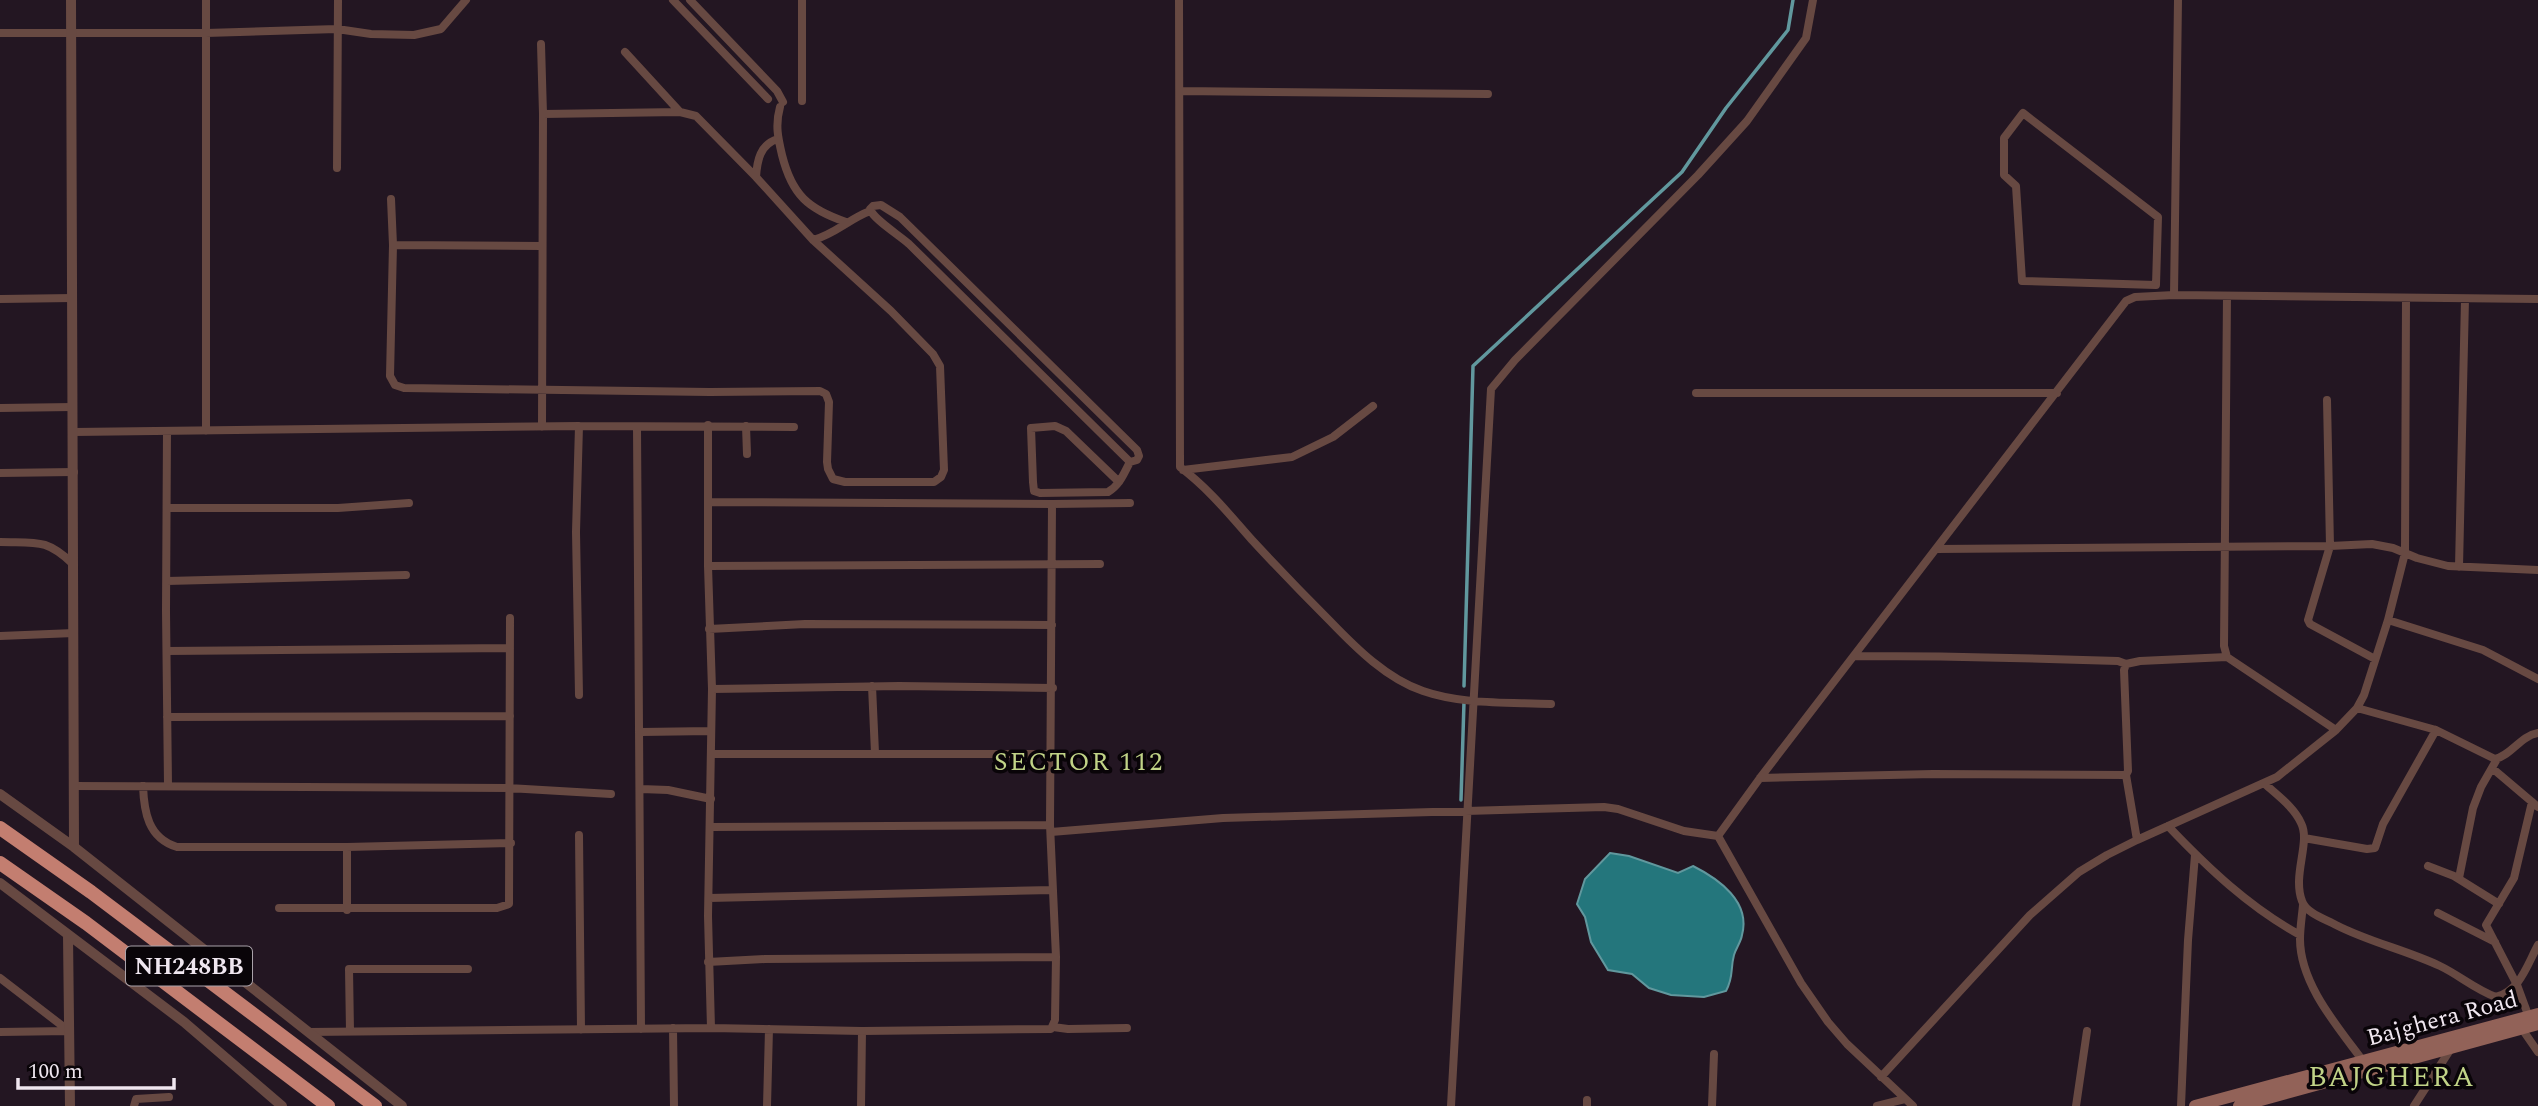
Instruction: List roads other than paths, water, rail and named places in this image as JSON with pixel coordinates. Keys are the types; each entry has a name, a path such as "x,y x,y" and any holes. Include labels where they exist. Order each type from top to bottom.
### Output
{"highway":[{"name":"NH248BB","path":"0,828 91,892 375,1106"},
{"name":"NH248BB","path":"0,863 86,923 328,1106"}],"main road":[{"name":"Bajghera Road","path":"2195,1106 2363,1061 2529,1022"},
{"name":"Bajghera Road","path":"2239,1106 2450,1050 2529,1022"}],"street":[{"path":"71,0 74,847"},
{"path":"206,0 206,431"},
{"path":"337,168 338,0"},
{"path":"0,33 206,33 337,29 371,34 414,35 431,33 444,26 466,0"},
{"path":"673,0 768,99"},
{"path":"691,0 781,96 776,127 789,178 796,191 816,209 846,222"},
{"path":"802,0 802,101"},
{"path":"1180,0 1180,467 1221,502 1269,559 1358,649 1389,672 1421,691 1437,695 1551,704"},
{"path":"1451,1106 1469,809 1488,405 1492,386 1698,175 1747,121 1806,38 1813,0"},
{"path":"2174,295 2178,0"},
{"path":"541,44 542,427"},
{"path":"625,52 680,112"},
{"path":"743,72 751,64"},
{"path":"1180,91 1488,94"},
{"path":"391,199 393,245 390,376 396,385 404,388 820,391 828,397 827,462 833,479 845,482 937,480 944,470 941,372 938,361 891,311 813,240 696,116 680,112 543,114"},
{"path":"2023,113 2158,217 2156,285 2134,285 2022,281 2016,186 2004,176 2004,138 2023,113"},
{"path":"756,177 757,164 764,147 778,139"},
{"path":"813,240 833,233 846,222 870,211 873,206 881,205 894,212 1138,450 1137,460 1130,462 1119,482 1111,491 1037,492 1032,482 1031,428 1055,426 1066,431 1119,482"},
{"path":"870,211 925,260 1130,462"},
{"path":"393,245 542,246"},
{"path":"925,260 935,251"},
{"path":"2134,285 2135,297"},
{"path":"1718,836 1759,778 2057,393 2122,304 2135,297 2174,295 2538,299"},
{"path":"2227,296 2224,646 2227,657"},
{"path":"0,299 73,298"},
{"path":"1881,1077 2030,915 2085,868 2137,840 2265,784 2294,765 2336,730 2357,708 2388,620 2405,553 2406,299"},
{"path":"2459,567 2465,299"},
{"path":"1696,393 2057,393"},
{"path":"2327,400 2330,546 2308,623 2375,659"},
{"path":"1183,470 1292,457 1334,438 1373,406"},
{"path":"0,408 73,407"},
{"path":"74,432 708,425 794,427"},
{"path":"708,425 708,566 712,689 708,962 711,1028"},
{"path":"579,426 576,532 579,695"},
{"path":"746,426 747,454"},
{"path":"638,427 641,1029"},
{"path":"167,431 168,785"},
{"path":"0,473 74,472"},
{"path":"709,502 1052,505 1130,503"},
{"path":"167,508 338,508 410,503"},
{"path":"1052,505 1053,688 1050,754 1056,957 1053,1027"},
{"path":"0,542 38,542 49,545 73,564"},
{"path":"1936,549 2372,544 2459,567 2538,570"},
{"path":"708,566 1100,564"},
{"path":"167,581 406,575"},
{"path":"279,908 347,910 505,907 510,901 510,618"},
{"path":"2388,620 2483,650 2538,679"},
{"path":"709,629 805,624 1052,625"},
{"path":"0,636 74,634"},
{"path":"166,651 510,648"},
{"path":"1854,656 2008,656 2038,660 2118,661 2126,664 2227,657 2336,730"},
{"path":"2126,664 2126,775 2137,840"},
{"path":"873,687 875,753"},
{"path":"712,689 1053,688"},
{"path":"2357,708 2436,730 2497,760"},
{"path":"167,717 510,716"},
{"path":"2304,838 2367,849 2375,848 2384,824 2436,730"},
{"path":"640,732 711,731"},
{"path":"2459,878 2473,808 2492,768 2497,760 2525,737 2538,733"},
{"path":"711,754 1050,754"},
{"path":"2492,768 2535,804 2515,874 2486,923 2517,985 2538,1052"},
{"path":"1759,778 1933,774 2126,775"},
{"path":"2265,784 2299,818 2304,830 2298,882 2304,905 2300,935 2305,967 2316,990 2363,1061"},
{"path":"73,786 508,788 611,794"},
{"path":"143,786 146,818 160,838 177,847 511,844"},
{"path":"641,789 668,790 711,799"},
{"path":"0,794 74,847 402,1106"},
{"path":"711,827 1051,828 1223,818 1610,807 1684,831 1718,836"},
{"path":"2168,826 2195,855 2257,909 2300,935"},
{"path":"579,835 581,1030"},
{"path":"1718,836 1801,983 1837,1034 1913,1106"},
{"path":"347,847 347,910"},
{"path":"2180,1106 2195,855"},
{"path":"2428,866 2459,878 2499,904"},
{"path":"0,883 184,1022 282,1106"},
{"path":"709,898 1053,890"},
{"path":"2304,905 2345,930 2439,966 2492,996 2505,994 2517,985 2538,946"},
{"path":"2438,913 2495,942"},
{"path":"68,936 70,1106"},
{"path":"708,962 1056,957"},
{"path":"350,1031 349,968 468,969"},
{"path":"0,978 69,1031"},
{"path":"308,1032 673,1028 862,1031 1127,1028"},
{"path":"673,1028 674,1106"},
{"path":"767,1106 769,1029"},
{"path":"0,1032 69,1031"},
{"path":"861,1106 862,1031"},
{"path":"2076,1106 2087,1031"},
{"path":"2414,1106 2450,1050"},
{"path":"1712,1106 1714,1054"},
{"path":"359,1106 374,1084"},
{"path":"134,1106 136,1099 169,1097"},
{"path":"1877,1106 1905,1098"}],"water":[{"path":"1610,853 1629,856 1678,873 1693,866 1731,893 1742,912 1744,923 1726,991 1704,997 1671,995 1649,988 1632,974 1608,970 1591,942 1585,917 1577,904 1585,879"}],"waterway":[{"path":"1464,686 1473,366 1682,172 1726,108 1788,30 1793,0"},
{"path":"1461,800 1464,702"}],"district":[{"name":"SECTOR 112","path":"1079,761"},
{"name":"BAJGHERA","path":"2392,1076"}]}
